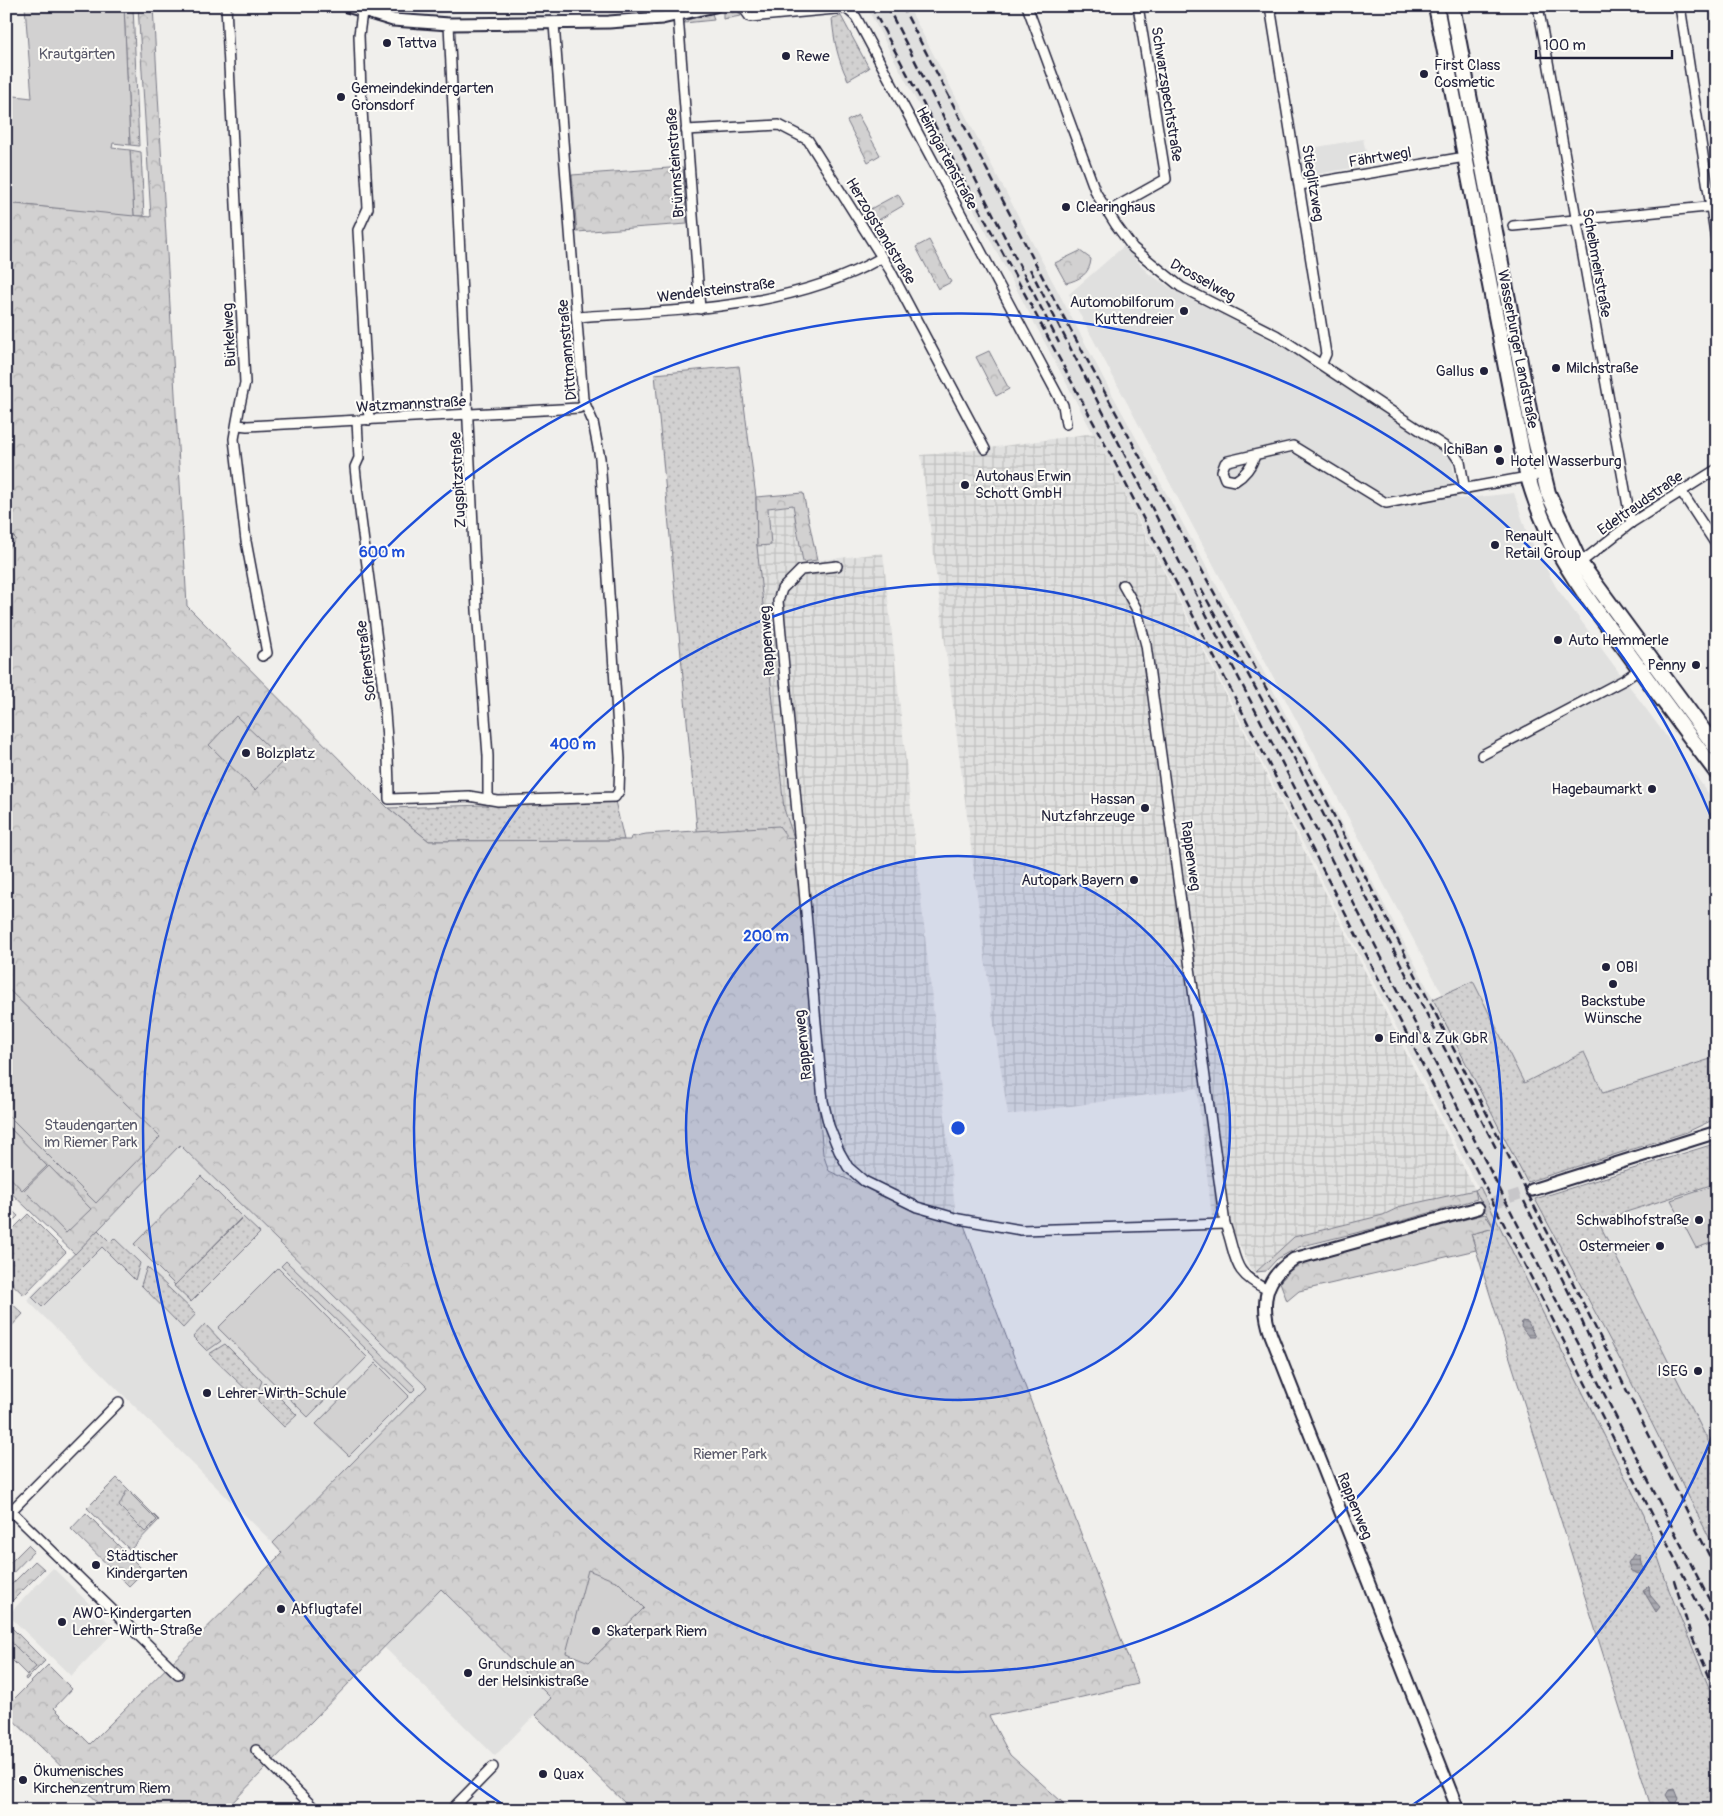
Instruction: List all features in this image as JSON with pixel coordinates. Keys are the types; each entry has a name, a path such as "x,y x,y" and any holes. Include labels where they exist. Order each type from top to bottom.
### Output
{"main road":[{"name":"Wasserburger Landstraße","path":"1436,6 1528,477 1538,510 1558,555 1586,598 1717,773"},
{"name":"Wasserburger Landstraße","path":"1452,6 1543,474 1557,517 1580,563 1717,749"}],"street":[{"name":"Bürkelweg","path":"226,6 245,383 238,407 238,425 234,439 246,541 267,653 262,656"},
{"path":"348,6 362,12 406,22 449,24 554,24 662,18 715,6"},
{"name":"Heimgartenstraße","path":"742,6 750,17 846,8 856,17 1063,405 1066,424"},
{"name":"Drosselweg","path":"1027,6 1096,192 1107,212 1139,254 1180,287 1276,335 1322,363 1453,452 1460,462 1464,490"},
{"name":"Schwarzspechtstraße","path":"1107,212 1166,179 1138,6"},
{"name":"Stieglitzweg","path":"1270,6 1326,354 1322,363"},
{"name":"Scheibmeirstraße","path":"1538,6 1574,219 1631,523"},
{"path":"1680,6 1714,206 1717,246"},
{"path":"362,12 359,35 360,73 368,208 358,230 369,420"},
{"name":"Brünnsteinstraße","path":"678,15 700,309"},
{"name":"Zugspitzstraße","path":"449,24 487,748 488,799"},
{"name":"Dittmannstraße","path":"488,799 498,802 615,797 619,791 619,752 600,458 593,422 584,405 554,24"},
{"name":"Herzogstandstraße","path":"686,130 779,126 800,135 815,148 925,333 985,449"},
{"name":"Fährtwegl","path":"1300,185 1465,156"},
{"path":"1513,226 1714,206"},
{"name":"Wendelsteinstraße","path":"577,317 700,309 787,294 826,282 881,258"},
{"name":"Watzmannstraße","path":"238,425 357,421 579,408 584,405"},
{"name":"Sofienstraße","path":"357,421 359,458 356,467 362,532 384,690 389,799 469,796 488,799"},
{"path":"1255,456 1293,446 1386,503 1543,474"},
{"name":"Edeltraudstraße","path":"1580,563 1631,523 1717,469"},
{"path":"1681,491 1717,546"},
{"name":"Rappenweg","path":"837,566 801,570 782,589 778,601 823,1101 838,1152 848,1167 864,1181 917,1207 959,1220 1021,1230 1225,1224"},
{"name":"Rappenweg","path":"1123,585 1136,608 1146,645 1187,934 1225,1224 1240,1271 1247,1279 1268,1290 1265,1312 1271,1335 1458,1810"},
{"path":"1482,755 1624,680 1651,660"},
{"path":"1532,1190 1717,1132"},
{"path":"1268,1290 1277,1272 1302,1256 1478,1208"},
{"path":"119,1402 8,1511 178,1674"},
{"path":"256,1750 316,1810"},
{"path":"451,1810 493,1767"}],"shaded area":[{"path":"866,6 908,6 1105,381 1259,663 1612,1344 1717,1553 1717,1707 1669,1590 1644,1515 1139,520"},
{"path":"1363,139 1369,165 1312,175 1304,171 1300,150"},
{"path":"1124,246 1148,273 1182,295 1240,323 1295,354 1446,454 1452,462 1459,499 1514,493 1527,533 1556,587 1717,805 1717,1057 1603,1093 1584,1052 1524,1084 1473,981 1443,995 1069,294"},
{"path":"1094,433 1475,1190 1402,1206 1383,1215 1294,1237 1256,1272 1251,1270 1230,1225 1229,1217 1212,1217 1197,1088 1008,1115 992,1012 921,455 976,450"},
{"path":"794,505 804,562 883,553 955,1222 916,1210 829,1171 823,1154 794,838 784,809 757,546 771,545 768,508"},
{"path":"180,1145 427,1387 273,1543 27,1300"},
{"path":"1717,1183 1717,1459 1598,1221"},
{"path":"1522,1321 1528,1322 1535,1337 1529,1337 1521,1327"},
{"path":"1634,1554 1640,1556 1641,1564 1646,1570 1641,1575 1631,1571 1628,1563"},
{"name":"AWO-Kindergarten Lehrer-Wirth-Straße","path":"53,1568 116,1630 71,1676 8,1615"},
{"path":"1649,1586 1650,1595 1660,1607 1656,1612 1643,1590"},
{"name":"Grundschule an der Helsinkistraße","path":"441,1589 551,1698 495,1756 384,1647"},
{"path":"1674,1789 1678,1799 1675,1804 1671,1803 1666,1795 1669,1790"}],"green space":[{"name":"Krautgärten","path":"25,6 124,6 130,145 113,143 112,148 130,150 134,216 6,203 6,95 32,98"},
{"path":"124,6 133,6 139,146 130,145"},
{"name":"Riemer Park","path":"138,6 153,6 187,606 388,808 429,841 630,840 631,837 646,834 779,826 785,834 785,838 794,838 823,1154 829,1171 916,1210 964,1225 1138,1684 989,1716 1010,1755 1071,1810 632,1810 535,1715 551,1698 441,1589 225,1810 106,1810 6,1713 6,1707 48,1665 72,1689 54,1708 90,1744 282,1553 273,1543 427,1387 180,1145 75,1254 6,1188 6,203 151,217"},
{"path":"737,10 741,16 723,19 723,12"},
{"path":"712,13 714,20 684,23 687,20"},
{"path":"841,16 869,68 848,80 839,57 832,18"},
{"path":"858,115 880,155 868,162 847,121"},
{"path":"130,150 141,152 144,216 134,216"},
{"path":"683,167 687,224 577,232 572,175"},
{"path":"898,194 904,205 870,225 863,213"},
{"path":"929,240 951,282 938,289 916,247"},
{"path":"1080,251 1091,259 1088,269 1083,276 1066,283 1055,263"},
{"path":"989,351 1009,389 996,396 976,357"},
{"path":"739,366 756,497 757,546 784,809 794,838 698,840 655,374"},
{"path":"803,493 817,560 803,562 793,505 768,508 771,545 757,546 756,497"},
{"path":"6,529 16,539 6,551"},
{"name":"Bolzplatz","path":"236,716 283,761 255,790 209,745"},
{"path":"615,801 624,840 429,841 388,808"},
{"path":"1473,981 1524,1083 1584,1052 1603,1093 1717,1057 1717,1118 1687,1132 1527,1182 1433,999"},
{"name":"Staudengarten im Riemer Park","path":"6,987 160,1137 96,1203 6,1113"},
{"path":"6,1124 47,1166 22,1190 6,1173"},
{"path":"1717,1143 1717,1183 1598,1221 1717,1459 1717,1553 1612,1344 1535,1199"},
{"path":"49,1166 91,1209 66,1233 24,1190"},
{"path":"201,1176 242,1217 175,1285 134,1244"},
{"name":"Schwablhofstraße","path":"1717,1185 1717,1241 1696,1248 1671,1200"},
{"path":"1480,1187 1644,1515 1669,1590 1717,1707 1717,1810 1652,1810 1471,1234 1494,1228 1475,1190"},
{"path":"1475,1190 1477,1199 1388,1225 1299,1247 1277,1259 1266,1271 1256,1272 1294,1237 1383,1215 1402,1206"},
{"path":"6,1205 18,1216 6,1228"},
{"path":"28,1214 66,1252 24,1295 6,1278 6,1236"},
{"path":"1485,1214 1494,1228 1471,1234 1476,1250 1299,1291 1287,1301 1280,1282 1291,1270 1305,1262"},
{"path":"243,1217 260,1233 191,1302 174,1286"},
{"path":"98,1230 110,1242 114,1238 140,1263 135,1280 102,1247 42,1307 32,1297"},
{"path":"286,1261 416,1388 411,1393 281,1266"},
{"path":"147,1267 196,1314 183,1328 141,1285"},
{"path":"278,1268 367,1357 308,1417 218,1328"},
{"path":"6,1298 23,1314 6,1332"},
{"path":"205,1324 221,1341 207,1351 193,1337"},
{"path":"225,1344 262,1381 255,1398 209,1354"},
{"path":"376,1363 409,1396 349,1456 316,1424"},
{"path":"265,1383 297,1415 284,1427 258,1401"},
{"path":"117,1478 159,1520 130,1550 87,1508"},
{"path":"127,1490 157,1520 145,1532 119,1506"},
{"path":"86,1513 144,1571 129,1586 71,1529"},
{"path":"28,1545 34,1551 6,1580 6,1567"},
{"path":"35,1561 44,1569 6,1607 6,1590"},
{"name":"Skaterpark Riem","path":"588,1570 618,1582 644,1608 589,1662 566,1653"},
{"path":"6,1622 45,1661 26,1680 25,1678 35,1667 6,1637"},
{"path":"6,1637 36,1667 27,1675 6,1654"}],"tunnel":[{"path":"1478,1208 1532,1190"}],"railway":[{"path":"871,6 1114,461 1717,1641"},
{"path":"887,6 1059,343"},
{"path":"902,6 1055,301 1308,765 1551,1239 1717,1571"},
{"path":"1030,269 1717,1615"},
{"path":"1201,589 1300,769 1497,1150"},
{"path":"1524,1201 1573,1301 1612,1389"},
{"path":"1674,1580 1690,1632 1717,1694"}],"place":[{"name":"Tattva","path":"387,43"},
{"name":"Rewe","path":"786,56"},
{"name":"First Class Cosmetic","path":"1424,74"},
{"name":"Gemeindekindergarten Gronsdorf","path":"341,97"},
{"name":"Clearinghaus","path":"1066,207"},
{"name":"Automobilforum Kuttendreier","path":"1184,311"},
{"name":"Milchstraße","path":"1556,368"},
{"name":"Gallus","path":"1484,371"},
{"name":"IchiBan","path":"1498,449"},
{"name":"Hotel Wasserburg","path":"1500,461"},
{"name":"Autohaus Erwin Schott GmbH","path":"965,485"},
{"name":"Renault Retail Group","path":"1495,545"},
{"name":"Auto Hemmerle","path":"1558,640"},
{"name":"Penny","path":"1696,665"},
{"name":"Bolzplatz","path":"246,753"},
{"name":"Hagebaumarkt","path":"1652,789"},
{"name":"Hassan Nutzfahrzeuge","path":"1145,808"},
{"name":"Autopark Bayern","path":"1134,880"},
{"name":"OBI","path":"1606,967"},
{"name":"Backstube Wünsche","path":"1613,984"},
{"name":"Eindl & Zuk GbR","path":"1379,1038"},
{"name":"Schwablhofstraße","path":"1699,1220"},
{"name":"Ostermeier","path":"1660,1246"},
{"name":"ISEG","path":"1698,1371"},
{"name":"Lehrer-Wirth-Schule","path":"207,1393"},
{"name":"Städtischer Kindergarten","path":"96,1565"},
{"name":"Abflugtafel","path":"281,1609"},
{"name":"AWO-Kindergarten Lehrer-Wirth-Straße","path":"62,1622"},
{"name":"Skaterpark Riem","path":"596,1631"},
{"name":"Grundschule an der Helsinkistraße","path":"468,1673"},
{"name":"Quax","path":"543,1774"},
{"name":"Ökumenisches Kirchenzentrum Riem","path":"23,1780"}]}
